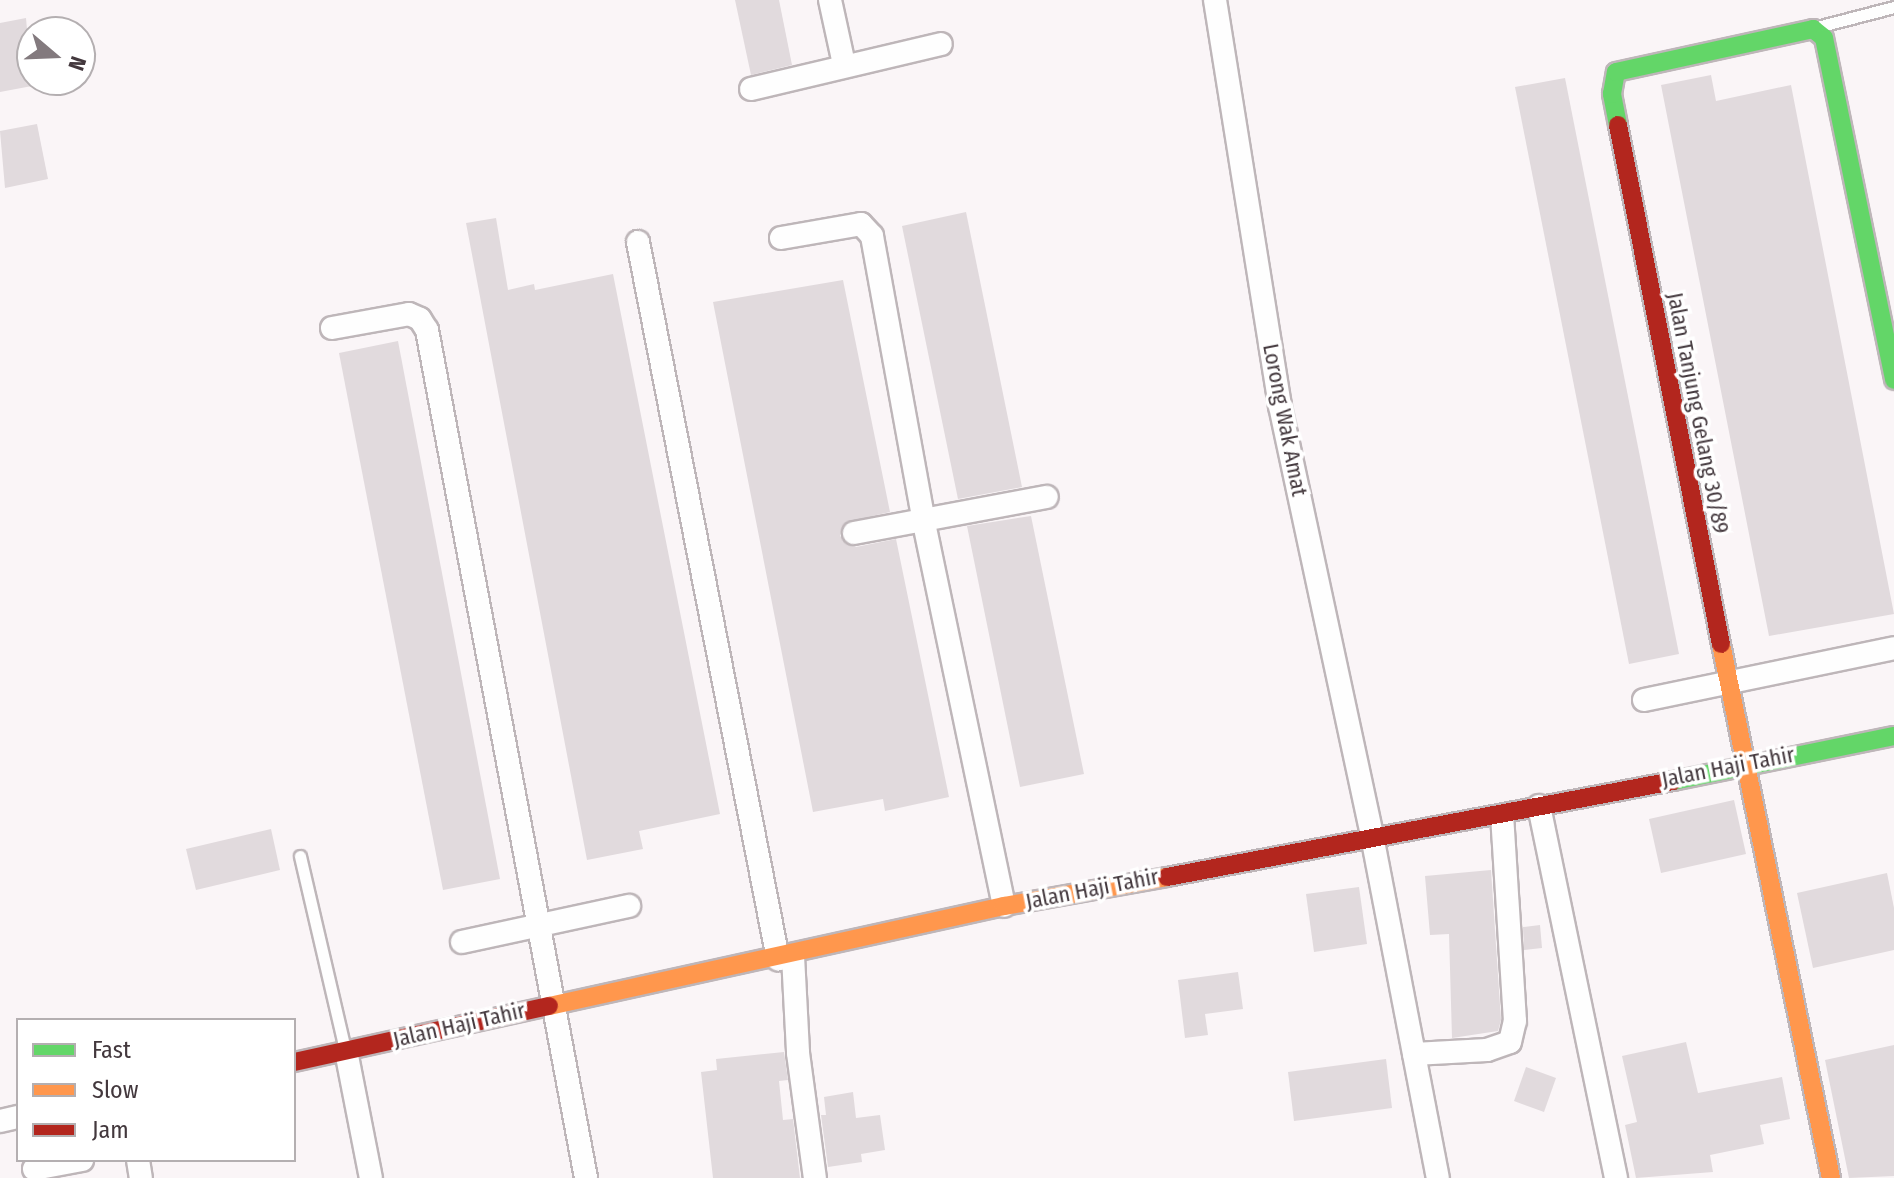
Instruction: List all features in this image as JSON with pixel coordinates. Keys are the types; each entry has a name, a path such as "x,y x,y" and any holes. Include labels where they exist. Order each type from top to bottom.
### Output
{"street":[{"path":"830,0 844,64"},
{"name":"Lorong Wak Amat","path":"1215,0 1280,406 1372,836 1438,1178"},
{"path":"1813,29 1824,38 1831,61 1894,380"},
{"name":"Jalan Tanjung Gelang 30/89","path":"1813,29 1616,72 1612,94 1726,684 1831,1178"},
{"path":"751,89 844,64 941,44"},
{"path":"781,238 861,224 872,236 924,523 1004,906"},
{"path":"638,242 785,958 815,1178"},
{"path":"332,328 409,314 420,319 427,330 586,1178"},
{"path":"854,533 924,523 1047,497"},
{"path":"1644,700 1894,648"},
{"name":"Jalan Haji Tahir","path":"296,1062 552,1004 785,958 1004,906 1372,836 1502,816 1744,763 1894,736"},
{"path":"1539,806 1616,1178"},
{"path":"1414,1054 1487,1050 1510,1042 1515,1021 1502,816"},
{"path":"462,942 629,906"},
{"path":"346,1051 371,1178"},
{"path":"34,1169 71,1162"}],"lane":[{"path":"1813,29 1894,7"},
{"path":"300,856 346,1051"}],"building":[{"path":"735,0 779,0 792,65 751,75"},
{"path":"16,20 16,89 0,92 0,23"},
{"path":"1711,75 1716,101 1791,85 1894,614 1769,636 1661,85"},
{"path":"1565,78 1679,654 1629,664 1515,87"},
{"path":"37,124 48,179 5,188 0,131"},
{"path":"966,212 1022,487 958,499 902,226"},
{"path":"496,218 508,290 534,284 535,290 613,274 720,814 639,831 643,849 587,860 466,223"},
{"path":"843,280 890,512 846,522 840,536 856,547 896,539 949,797 885,811 883,799 813,812 713,302"},
{"path":"398,341 500,879 443,890 339,353"},
{"path":"1031,516 1084,774 1020,787 967,526"},
{"path":"1734,800 1746,854 1661,873 1649,819"},
{"path":"271,829 280,870 196,890 186,849"},
{"path":"1491,870 1501,1020 1498,1031 1452,1038 1449,934 1430,935 1425,876"},
{"path":"1887,873 1894,908 1894,950 1813,968 1797,893"},
{"path":"1359,887 1367,944 1314,952 1306,894"},
{"path":"1540,925 1542,948 1524,950 1523,927"},
{"path":"1238,972 1243,1009 1205,1014 1208,1035 1185,1038 1178,980"},
{"path":"1686,1042 1698,1093 1782,1077 1790,1119 1760,1125 1764,1144 1710,1155 1713,1172 1636,1178 1625,1125 1637,1122 1622,1056"},
{"path":"1894,1045 1894,1176 1849,1178 1825,1060"},
{"path":"784,1052 788,1080 779,1081 783,1120 793,1119 800,1178 713,1178 701,1072 717,1070 716,1059"},
{"path":"1386,1059 1392,1108 1294,1121 1288,1072"},
{"path":"1526,1067 1556,1078 1544,1112 1514,1101"},
{"path":"853,1092 856,1118 880,1115 885,1150 861,1154 862,1162 828,1167 821,1115 826,1115 824,1097"}],"traffic: fast":[{"path":"1618,125 1612,94 1616,72 1813,29 1824,38 1894,380"},
{"path":"1673,781 1894,736"}],"traffic: slow":[{"path":"1721,644 1831,1178"},
{"path":"549,1006 1004,906 1167,877"}],"traffic: jam":[{"path":"1618,125 1721,644"},
{"path":"1167,877 1673,781"},
{"path":"296,1062 549,1006"}]}
